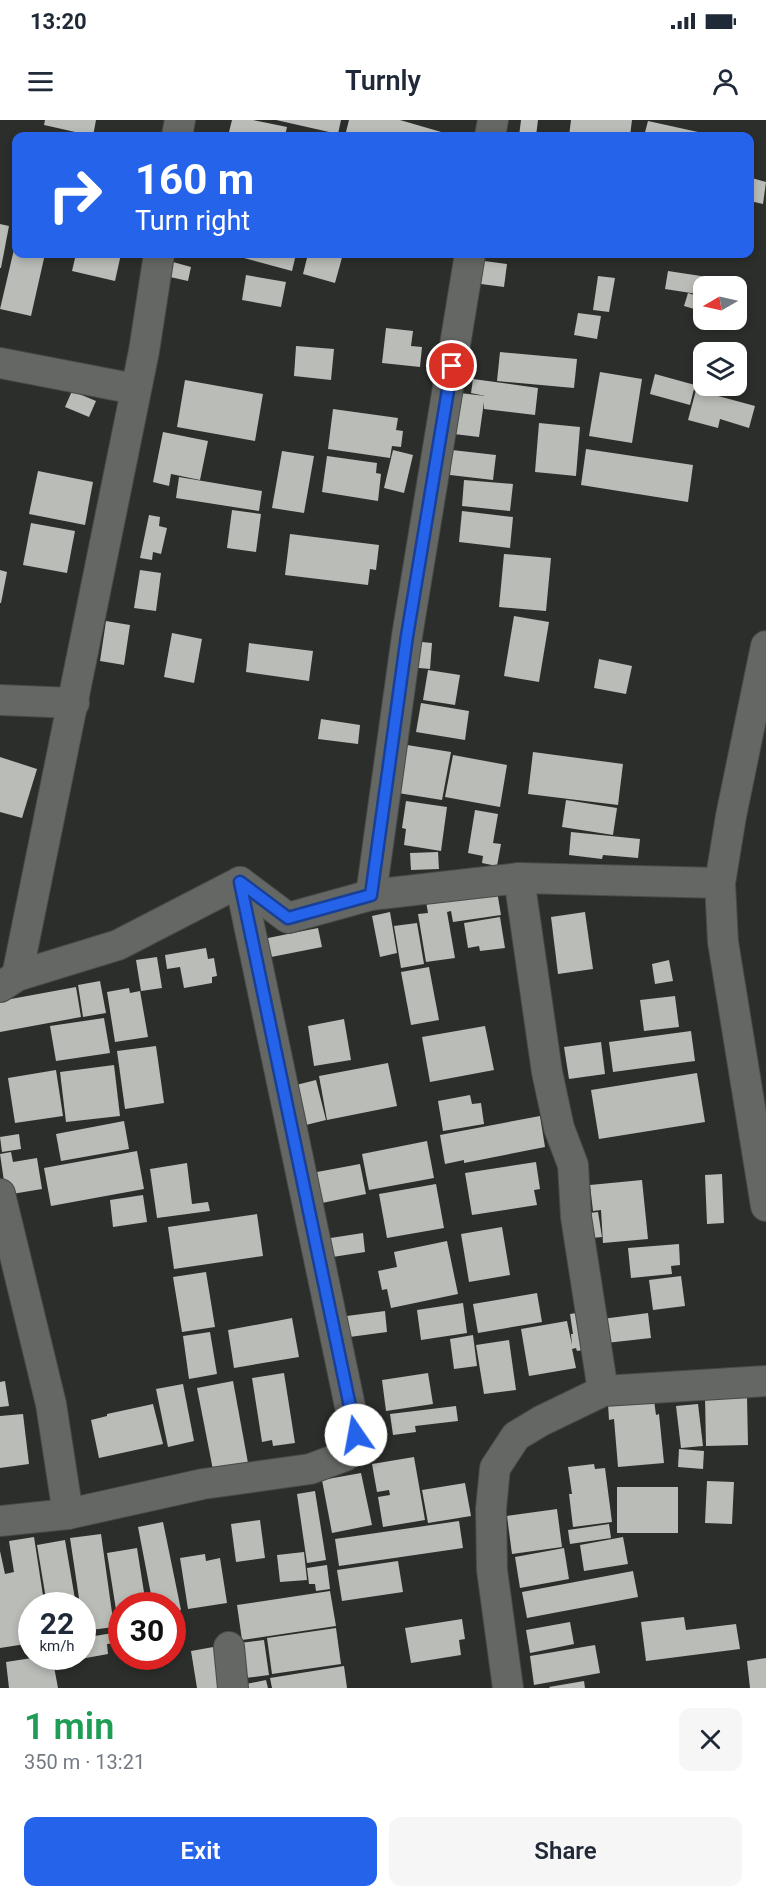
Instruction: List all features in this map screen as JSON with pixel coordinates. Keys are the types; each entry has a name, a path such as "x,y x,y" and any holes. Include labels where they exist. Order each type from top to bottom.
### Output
{"street":[{"path":"8,982 74,703 144,351 158,258"},
{"path":"371,895 407,636 469,258"},
{"path":"0,363 135,389"},
{"path":"766,646 731,816 720,883 723,942 766,1206"},
{"path":"0,700 74,703"},
{"path":"519,878 547,1072 559,1128 573,1165 576,1217 603,1391"},
{"path":"240,882 288,918 371,895 519,878 720,883"},
{"path":"8,982 118,945 240,882"},
{"path":"0,1521 68,1514 203,1484 310,1469 345,1456 356,1435 240,882"},
{"path":"0,1194 51,1404 68,1514"},
{"path":"508,1688 492,1570 491,1509 495,1468 516,1436 541,1421 603,1391 766,1381"},
{"path":"230,1647 233,1688"}],"building":[{"path":"45,120 96,120 94,132 75,132 44,125"},
{"path":"232,120 253,120 287,127 286,132 229,132"},
{"path":"276,120 341,120 338,132"},
{"path":"349,120 400,120 441,132 346,132"},
{"path":"521,120 538,120 536,132 520,132"},
{"path":"571,120 632,120 630,132 570,132"},
{"path":"648,121 698,132 645,132"},
{"path":"754,179 766,182 763,204 754,202"},
{"path":"0,224 9,226 1,268 0,268"},
{"path":"12,258 44,258 31,316 0,309"},
{"path":"75,258 120,258 115,281 72,271"},
{"path":"244,258 295,258 292,271"},
{"path":"307,258 342,258 335,283 303,274"},
{"path":"484,261 507,264 504,287 481,284"},
{"path":"173,262 191,267 188,281 170,277"},
{"path":"668,271 701,276 693,276 693,293 665,289"},
{"path":"246,275 286,282 281,307 242,300"},
{"path":"598,276 615,278 609,312 593,310"},
{"path":"688,293 693,295 693,309 684,306"},
{"path":"578,313 601,316 597,339 574,335"},
{"path":"386,328 413,331 411,346 422,347 420,367 382,363"},
{"path":"296,346 334,349 331,380 294,376"},
{"path":"500,352 577,359 574,388 497,381"},
{"path":"600,372 642,379 632,443 589,436"},
{"path":"655,374 693,384 690,405 650,394"},
{"path":"473,379 538,388 535,415 484,409 484,402 479,437 454,434 460,393 485,396 471,393"},
{"path":"185,380 263,394 255,441 177,427"},
{"path":"72,391 96,401 89,417 65,407"},
{"path":"694,396 718,396 755,406 749,428 720,419 718,428 688,420"},
{"path":"333,409 398,418 396,430 403,431 401,447 392,446 390,458 328,449"},
{"path":"539,423 580,427 576,476 535,472"},
{"path":"163,432 208,441 200,480 171,474 169,486 153,482"},
{"path":"586,449 693,465 688,502 581,485"},
{"path":"393,450 413,455 404,493 384,488"},
{"path":"452,450 496,455 493,480 450,475"},
{"path":"282,451 314,456 304,513 272,508"},
{"path":"327,456 377,463 376,473 381,474 378,501 322,492"},
{"path":"38,471 93,482 85,525 29,514"},
{"path":"179,477 262,491 259,511 176,498"},
{"path":"464,480 513,484 510,511 462,506"},
{"path":"232,510 261,514 256,552 227,548"},
{"path":"462,511 513,517 510,548 459,542"},
{"path":"149,515 160,517 159,526 167,528 161,554 153,552 152,560 140,558"},
{"path":"31,523 75,531 67,573 23,565"},
{"path":"290,534 379,545 376,570 370,569 368,585 285,575"},
{"path":"504,554 551,558 546,611 499,607"},
{"path":"0,570 7,572 1,603 0,603"},
{"path":"140,570 161,573 156,611 134,608"},
{"path":"514,616 549,622 539,682 504,676"},
{"path":"106,621 130,625 124,665 100,661"},
{"path":"172,633 202,639 194,683 164,677"},
{"path":"412,641 432,643 430,669 409,667"},
{"path":"249,643 313,651 309,681 246,672"},
{"path":"599,659 632,666 626,694 594,688"},
{"path":"428,670 460,675 455,705 423,700"},
{"path":"421,703 469,711 465,740 416,732"},
{"path":"321,719 360,725 358,744 318,739"},
{"path":"407,745 451,752 442,800 398,793"},
{"path":"533,752 623,764 618,805 528,794"},
{"path":"453,755 507,765 500,807 445,797"},
{"path":"0,757 37,769 22,818 0,812"},
{"path":"566,800 617,808 613,835 562,827"},
{"path":"406,801 447,807 441,851 404,845 406,829 402,828"},
{"path":"475,810 498,814 493,843 501,844 497,866 482,863 483,856 468,853"},
{"path":"571,832 640,839 638,858 603,855 602,859 569,855"},
{"path":"438,852 439,869 411,870 410,853"},
{"path":"497,891 501,915 453,922 451,911 447,912 455,958 426,962 418,914 428,913 426,901"},
{"path":"390,912 397,953 380,957 372,916"},
{"path":"585,912 593,969 558,974 551,917"},
{"path":"500,917 505,948 480,951 479,946 468,948 464,923"},
{"path":"417,923 424,964 401,968 394,926"},
{"path":"318,928 322,947 261,959 258,940"},
{"path":"206,948 208,959 214,958 217,976 212,977 212,983 184,988 180,967 167,969 165,955"},
{"path":"157,957 162,988 141,991 136,960"},
{"path":"669,960 673,981 655,984 652,964"},
{"path":"429,967 439,1020 411,1025 401,972"},
{"path":"100,981 106,1013 83,1017 78,985"},
{"path":"76,987 81,1017 0,1032 0,1001"},
{"path":"129,988 130,993 140,991 148,1037 115,1042 107,992"},
{"path":"675,996 679,1027 644,1031 640,1000"},
{"path":"104,1018 110,1053 56,1061 50,1026"},
{"path":"344,1019 351,1060 314,1066 308,1026"},
{"path":"485,1026 494,1070 430,1082 422,1037"},
{"path":"691,1031 695,1061 613,1072 609,1042"},
{"path":"601,1042 605,1074 569,1079 564,1047"},
{"path":"156,1046 164,1103 125,1109 117,1051"},
{"path":"388,1063 397,1106 327,1120 319,1076"},
{"path":"114,1065 120,1116 66,1122 60,1072"},
{"path":"56,1070 63,1116 15,1123 8,1078"},
{"path":"697,1073 705,1122 599,1139 591,1090"},
{"path":"316,1080 326,1120 306,1125 296,1085"},
{"path":"470,1095 472,1104 481,1103 484,1124 443,1131 438,1101"},
{"path":"540,1116 545,1147 464,1163 464,1160 445,1164 440,1135"},
{"path":"124,1121 129,1149 61,1161 56,1134"},
{"path":"19,1134 21,1149 2,1152 0,1137"},
{"path":"427,1141 434,1178 369,1190 362,1154"},
{"path":"137,1151 144,1189 51,1206 44,1168"},
{"path":"11,1152 13,1162 37,1158 42,1189 6,1195 0,1154"},
{"path":"536,1162 540,1189 534,1190 537,1205 472,1215 465,1173"},
{"path":"187,1163 192,1204 208,1202 210,1211 157,1218 150,1169"},
{"path":"360,1164 366,1194 322,1203 317,1172"},
{"path":"722,1174 724,1223 707,1224 705,1175"},
{"path":"642,1180 648,1239 603,1243 601,1210 593,1211 590,1185"},
{"path":"436,1184 444,1228 387,1238 379,1194"},
{"path":"143,1195 147,1222 113,1227 110,1200"},
{"path":"598,1212 602,1237 592,1238 589,1213"},
{"path":"257,1214 263,1256 174,1269 168,1227"},
{"path":"502,1227 510,1275 469,1282 461,1234"},
{"path":"363,1233 365,1252 326,1258 324,1239"},
{"path":"447,1241 458,1294 391,1308 387,1289 382,1290 378,1271 397,1267 394,1252"},
{"path":"679,1244 680,1265 671,1266 672,1274 631,1278 628,1248"},
{"path":"206,1272 215,1327 182,1332 173,1277"},
{"path":"681,1276 685,1306 653,1310 649,1280"},
{"path":"537,1293 542,1322 478,1333 473,1304"},
{"path":"463,1303 467,1333 421,1340 417,1310"},
{"path":"385,1311 387,1332 342,1338 339,1317"},
{"path":"583,1312 589,1349 577,1351 576,1348 572,1349 576,1368 529,1376 521,1329 567,1321 572,1345 570,1314"},
{"path":"648,1313 651,1338 606,1343 602,1319"},
{"path":"292,1318 299,1357 234,1368 228,1330"},
{"path":"210,1332 217,1374 189,1379 183,1336"},
{"path":"473,1335 477,1366 454,1369 450,1339"},
{"path":"509,1340 516,1390 484,1394 476,1345"},
{"path":"284,1373 295,1443 273,1446 272,1440 262,1442 252,1378"},
{"path":"428,1373 433,1404 386,1411 382,1380"},
{"path":"5,1381 9,1406 0,1407 0,1382"},
{"path":"233,1381 248,1463 213,1470 197,1388"},
{"path":"183,1384 194,1441 168,1447 156,1389"},
{"path":"747,1396 748,1445 706,1446 705,1397"},
{"path":"654,1400 656,1415 659,1414 664,1463 618,1467 614,1419 609,1420 608,1404"},
{"path":"153,1404 163,1444 99,1458 91,1420 107,1416 107,1414"},
{"path":"698,1404 703,1446 681,1448 676,1406"},
{"path":"456,1406 458,1421 415,1426 416,1432 393,1435 390,1414"},
{"path":"23,1414 29,1464 0,1468 0,1416"},
{"path":"679,1449 704,1451 703,1469 678,1467"},
{"path":"414,1457 425,1520 383,1527 378,1497 390,1495 389,1490 377,1492 372,1464"},
{"path":"594,1464 595,1469 605,1468 612,1522 573,1527 568,1467"},
{"path":"361,1473 372,1525 332,1533 322,1480"},
{"path":"707,1481 734,1482 732,1524 705,1523"},
{"path":"465,1483 471,1516 428,1523 422,1490"},
{"path":"617,1487 678,1487 678,1533 617,1533"},
{"path":"315,1491 326,1560 307,1563 297,1494"},
{"path":"557,1509 562,1547 512,1554 507,1516"},
{"path":"260,1520 265,1558 236,1562 231,1524"},
{"path":"459,1521 463,1548 339,1566 335,1539"},
{"path":"163,1522 177,1592 150,1592 138,1527"},
{"path":"609,1524 611,1538 570,1544 568,1530"},
{"path":"101,1534 109,1592 108,1628 96,1629 96,1592 78,1592 70,1538"},
{"path":"34,1537 42,1592 18,1592 18,1645 0,1648 0,1551 5,1574 14,1572 9,1541"},
{"path":"623,1537 628,1564 584,1571 580,1545"},
{"path":"65,1540 74,1592 45,1592 37,1545"},
{"path":"137,1548 144,1592 113,1592 107,1553"},
{"path":"564,1548 569,1579 520,1588 515,1557"},
{"path":"304,1552 307,1580 280,1582 277,1555"},
{"path":"205,1554 206,1561 220,1558 227,1603 188,1609 180,1558"},
{"path":"398,1561 403,1592 342,1601 337,1570"},
{"path":"327,1565 330,1589 316,1591 315,1584 309,1584 307,1568"},
{"path":"633,1571 638,1597 527,1618 522,1592"},
{"path":"330,1591 336,1626 242,1640 237,1605"},
{"path":"684,1617 686,1630 736,1624 740,1649 646,1661 641,1622"},
{"path":"462,1619 465,1639 459,1640 461,1655 411,1663 405,1628"},
{"path":"570,1622 574,1644 530,1653 526,1630"},
{"path":"336,1628 341,1664 272,1674 267,1638"},
{"path":"108,1634 108,1654 96,1656 96,1636"},
{"path":"264,1640 269,1675 245,1678 240,1643"},
{"path":"595,1645 600,1673 534,1685 530,1656"},
{"path":"219,1646 226,1688 197,1688 191,1651"},
{"path":"766,1658 766,1688 750,1688 747,1661"},
{"path":"18,1660 18,1670 55,1670 58,1688 9,1688 6,1662"},
{"path":"344,1666 347,1688 272,1688 270,1678"},
{"path":"266,1680 268,1688 242,1688 241,1685"},
{"path":"584,1681 585,1688 549,1687"}],"route":[{"path":"356,1435 240,882 288,918 371,895 407,636 452,366"}]}
